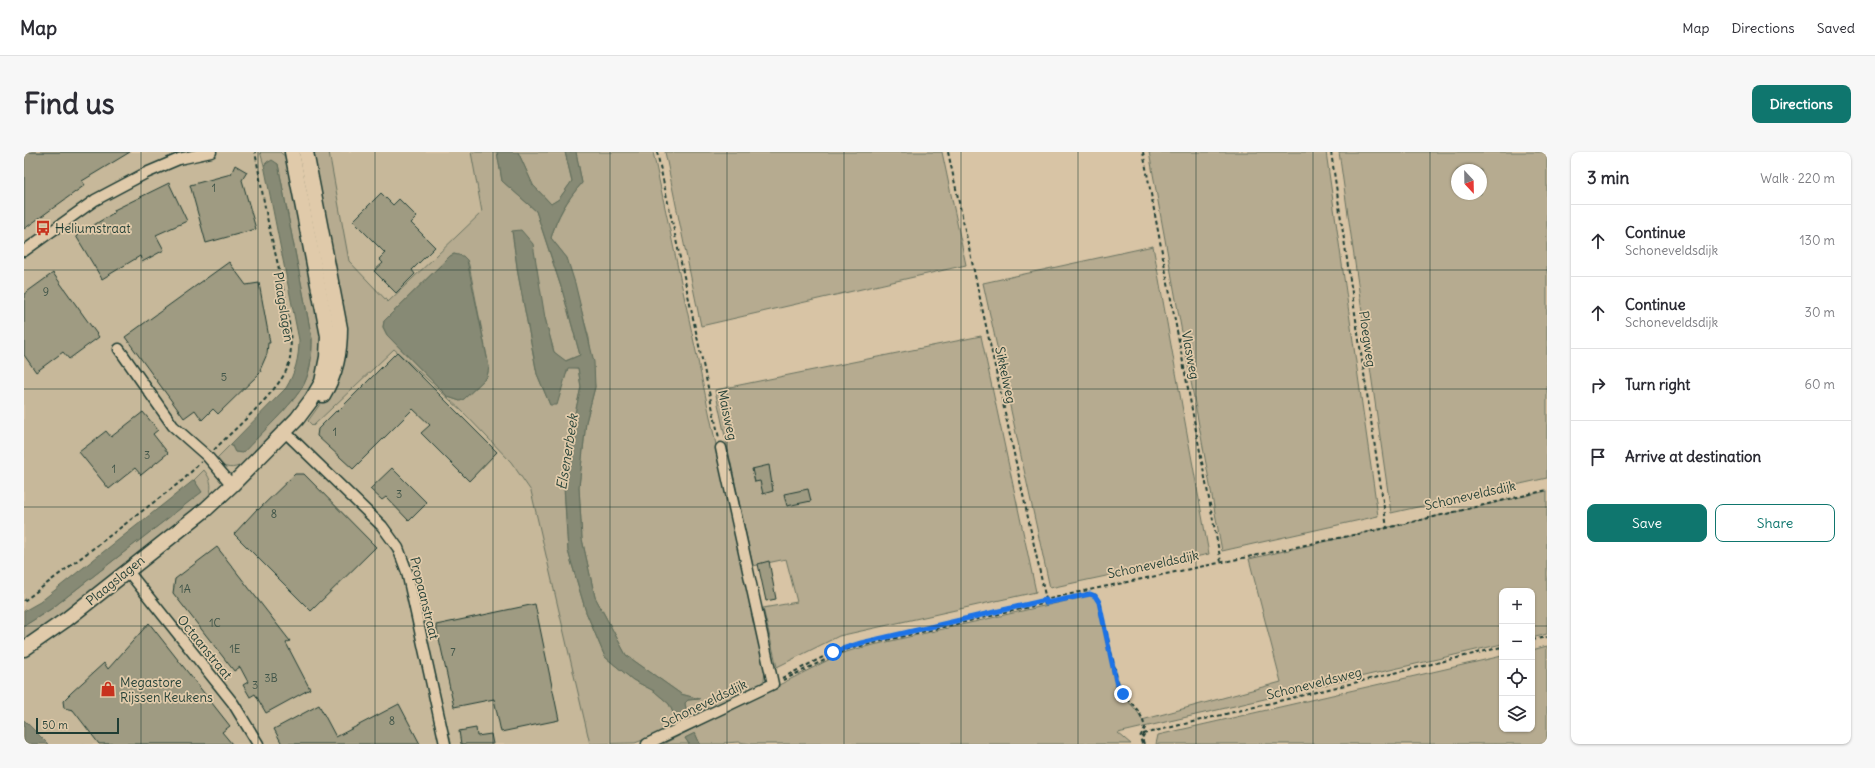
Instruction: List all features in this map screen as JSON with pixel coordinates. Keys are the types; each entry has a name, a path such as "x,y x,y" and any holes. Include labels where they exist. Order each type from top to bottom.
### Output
{"street":[{"path":"24,251 101,197 146,173 179,159 211,152"},
{"name":"Plaagslagen","path":"27,646 68,619 127,570 206,509 232,485 297,419 312,399 322,382 327,357 328,336 292,152"},
{"name":"Plaagslagen","path":"297,419 314,406 329,386 335,373 340,345 340,328 306,152"},
{"path":"118,349 173,426 207,456 232,485"},
{"name":"Propaanstraat","path":"285,432 382,526 398,548 407,572 445,744"},
{"name":"Maisweg","path":"721,448 772,684"},
{"name":"Octaanstraat","path":"127,570 233,703 258,744"},
{"name":"Schoneveldsdijk","path":"647,744 772,684"}],"path":[{"name":"Plaagslagen","path":"24,601 183,480 276,388 288,369 291,353 291,336 287,309 265,211 255,152"},
{"name":"Maisweg","path":"657,152 721,448"},
{"name":"Sikkelweg","path":"948,152 1046,602"},
{"name":"Vlasweg","path":"1143,152 1221,562"},
{"name":"Ploegweg","path":"1331,152 1387,528"},
{"name":"Schoneveldsdijk","path":"772,684 848,649 1097,589 1387,528 1547,490"},
{"path":"1097,589 1092,594 1099,602 1118,687 1137,707 1142,716 1145,728 1140,739 1143,744"},
{"name":"Schoneveldsdijk","path":"1046,602 1092,594"},
{"path":"1535,639 1547,637"},
{"name":"Schoneveldsweg","path":"1142,734 1499,648"},
{"path":"1143,744 1142,738 1145,733"}],"shaded area":[{"path":"24,152 473,152 591,744 24,744"},
{"path":"260,152 280,152 287,158 318,314 322,346 318,373 303,403 243,464 229,468 216,462 216,459 231,444 235,452 243,452 292,401 304,384 310,368 312,339 278,164 268,161 264,165"},
{"path":"311,152 329,152 349,261 388,302 482,212 471,152 497,152 502,181 536,211 563,293 580,355 565,361 554,352 545,318 512,231 518,274 537,374 550,405 565,377 568,367 578,368 581,387 568,444 564,486 568,551 586,612 605,657 633,680 654,691 669,704 676,719 687,714 685,703 688,700 698,699 681,694 626,655 595,597 582,539 579,487 586,422 595,387 589,338 567,258 551,238 563,209 582,183 576,152 653,152 765,672 764,680 761,684 656,735 635,743 590,744 531,491 511,462 462,411 394,349 313,426 308,421 333,386","holes":["454,254 467,260 489,367 487,377 460,401 448,397 387,335 383,327 384,321 450,256"]},
{"path":"497,152 518,152 533,185 551,204 559,199 572,181 565,152 576,152 582,183 563,209 551,238 567,258 575,283 594,362 595,387 586,422 579,487 582,539 595,597 626,655 681,694 700,699 688,700 685,703 687,714 676,719 669,704 654,691 633,680 605,657 586,612 568,551 564,486 568,444 581,387 578,368 568,368 557,405 550,405 537,374 518,274 512,231 521,230 533,244 545,318 554,352 566,361 580,355 563,293 536,211 502,181"},
{"path":"518,152 565,152 572,181 559,199 551,204 533,185"},
{"path":"665,152 942,152 966,265 701,326"},
{"path":"1149,152 1326,152 1378,516 1222,551"},
{"path":"1339,152 1547,152 1547,478 1391,513"},
{"path":"272,160 278,164 312,339 310,368 304,384 292,401 243,453 235,452 231,444 286,388 292,377 298,353 299,340 264,165"},
{"path":"1153,246 1209,554 1050,588 983,283"},
{"path":"454,254 463,256 467,260 489,367 487,377 460,401 448,397 387,335 383,327 384,321 450,256"},
{"path":"981,336 1036,592 839,636 777,667 763,608 797,602 786,559 753,566 715,390"},
{"path":"204,470 209,477 211,485 207,500 50,624 24,640 24,626 51,609 201,492 194,480"},
{"path":"194,480 202,492 51,609 24,626 24,611 40,602"},
{"path":"1547,491 1547,634 1535,637 1535,588 1499,588 1499,645 1118,733 1131,744 751,744 739,742 724,744 700,744 695,733 685,738 689,744 663,744 840,654 856,649 1096,594 1116,688 1134,707 1142,720 1281,682 1249,559"},
{"path":"1547,646 1547,744 1156,744 1158,735 1499,657 1499,732 1535,732 1535,649"},
{"path":"24,720 48,744 24,744"},
{"path":"695,733 700,744 689,744 685,738"}],"building":[{"path":"24,152 130,152 82,181 85,185 24,229"},
{"path":"235,165 247,172 242,180 256,229 206,243 190,185 231,174"},
{"path":"169,183 187,221 156,235 164,250 142,262 140,256 102,279 76,236 115,212 114,210"},
{"path":"381,193 393,205 399,199 417,217 411,223 435,247 412,270 415,274 396,293 374,271 383,263 379,259 385,253 353,221"},
{"path":"229,262 246,285 259,283 270,343 268,343 267,354 260,370 261,372 218,414 213,409 202,420 195,410 184,418 125,337"},
{"path":"53,273 99,337 69,359 63,352 36,372 24,355 24,294"},
{"path":"397,352 497,452 469,481 421,433 430,425 413,409 353,469 317,436 318,429"},
{"path":"143,412 158,430 153,434 168,453 141,475 135,468 109,489 79,452 106,431 111,437"},
{"path":"769,465 773,491 763,494 760,481 755,482 752,469"},
{"path":"392,468 427,503 409,521 386,497 382,500 370,489"},
{"path":"295,474 304,474 376,547 311,611 234,534 257,509 258,510"},
{"path":"808,489 811,501 787,506 784,494"},
{"path":"217,547 290,641 286,643 310,689 266,713 255,694 250,697 243,685 248,682 240,667 234,671 173,593 175,579"},
{"path":"769,561 776,599 766,601 758,564"},
{"path":"535,604 559,720 501,732 494,699 454,707 436,625"},
{"path":"149,623 230,726 222,732 232,744 99,744 73,710 64,708 63,701 72,692 104,663 108,669"},
{"path":"399,704 420,744 282,744 274,729 319,705 336,737"},
{"path":"476,728 477,736 491,734 493,744 461,744 459,731"}],"place":[{"name":"Heliumstraat","path":"43,228"},
{"name":"Megastore Rijssen Keukens","path":"108,689"}],"route":[{"path":"833,652 861,643 1046,600 1046,603 1085,594 1092,594 1099,602 1116,681 1123,694"}],"water label":[{"name":"Elsenerbeek","path":"567,452"}]}
